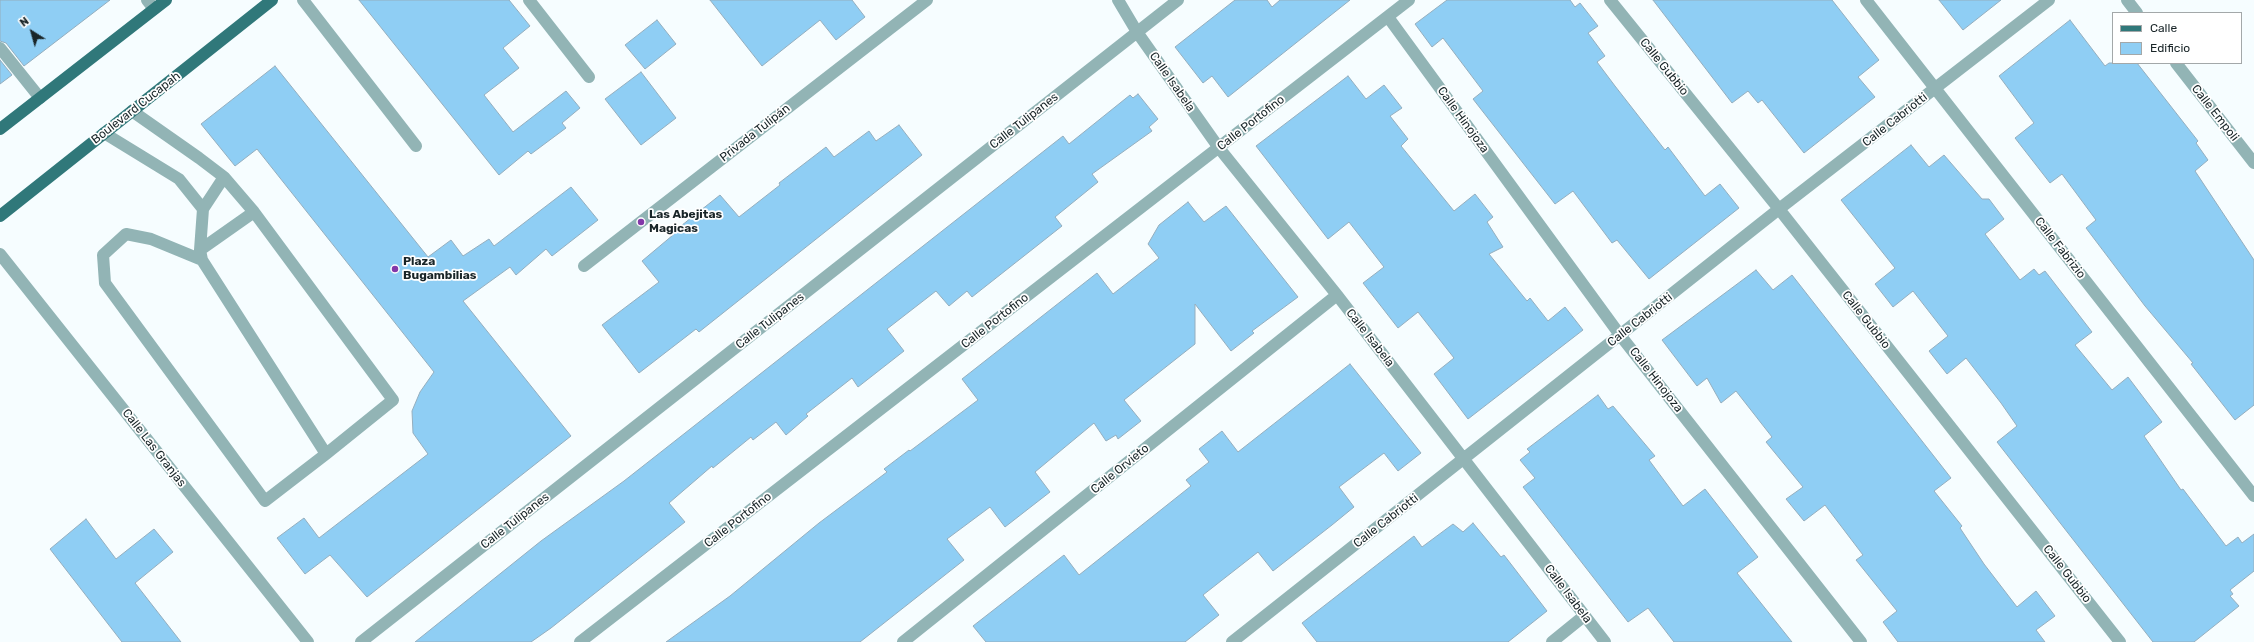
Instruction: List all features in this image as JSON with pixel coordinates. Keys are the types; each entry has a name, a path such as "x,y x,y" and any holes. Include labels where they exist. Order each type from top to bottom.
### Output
{"main road":[{"path":"0,129 40,98 150,5 166,0"},
{"name":"Boulevard Cucapah","path":"0,216 272,0"}],"street":[{"path":"303,0 416,146"},
{"path":"529,0 589,78"},
{"name":"Privada Tulipán","path":"584,266 927,0"},
{"name":"Calle Isabela","path":"1118,0 1137,32 1219,148 1337,295 1605,642"},
{"name":"Calle Tulipanes","path":"361,642 1178,0"},
{"name":"Calle Portofino","path":"580,642 1409,0"},
{"name":"Calle Gubbio","path":"1610,0 1779,209 2120,642"},
{"name":"Calle Fabrizio","path":"1866,0 2254,496"},
{"name":"Calle Cabriotti","path":"1232,642 1779,209 2049,0"},
{"path":"2127,0 2136,12"},
{"name":"Calle Hinojoza","path":"1388,17 1620,335 1861,642"},
{"path":"0,48 40,98"},
{"name":"Calle Empoli","path":"2177,64 2254,163"},
{"path":"132,111 199,158 224,178 254,212 393,400 265,501 105,282 103,255 126,234 151,239 201,255"},
{"path":"104,133 179,179 203,209"},
{"path":"224,178 203,209 201,255 326,454"},
{"path":"201,255 254,212"},
{"name":"Calle Las Granjas","path":"0,254 308,642"},
{"name":"Calle Orvieto","path":"903,642 1337,295"},
{"path":"1552,642 1584,616"}],"building":[{"path":"0,0 110,0 24,66 6,43 0,41"},
{"path":"359,0 509,0 530,26 503,48 519,68 484,95 513,132 566,91 580,108 562,123 566,128 531,154 528,151 499,175"},
{"path":"710,0 852,0 865,17 836,40 820,20 762,66"},
{"path":"1235,0 1267,0 1272,7 1280,0 1350,0 1228,97 1212,76 1203,83 1175,47"},
{"path":"1447,0 1570,0 1575,7 1580,3 1598,26 1588,33 1605,56 1597,62 1615,86 1665,150 1668,147 1705,196 1720,184 1739,208 1649,279 1617,240 1612,243 1573,191 1555,204 1473,99 1483,91 1443,38 1432,47 1415,24"},
{"path":"1653,0 1832,0 1879,60 1858,77 1875,97 1804,153 1762,100 1758,103 1748,91 1732,103"},
{"path":"1939,0 2001,0 1963,30"},
{"path":"657,20 676,44 645,69 625,45"},
{"path":"2070,20 2105,66 2109,63 2138,64 2198,141 2196,143 2208,160 2195,171 2254,260 2254,405 2235,420 2191,364 2193,363 2145,306 2086,228 2096,220 2062,174 2050,183 2015,138 2034,123 1999,76"},
{"path":"0,60 12,75 0,84"},
{"name":"Plaza Bugambilias","path":"275,66 428,257 451,240 463,256 489,239 494,246 571,187 598,220 552,256 546,249 516,275 510,267 463,301 571,436 367,597 330,555 305,574 277,538 304,518 319,538 428,454 413,433 412,411 420,392 434,372 257,149 235,166 201,124"},
{"path":"641,72 676,118 641,145 605,99"},
{"path":"1348,76 1366,99 1384,85 1402,108 1390,116 1408,139 1401,146 1454,211 1475,194 1493,217 1487,222 1503,247 1489,254 1527,301 1530,298 1548,321 1565,307 1583,330 1468,419 1434,374 1454,358 1418,312 1398,328 1363,283 1384,267 1349,222 1328,239 1256,146"},
{"path":"1138,94 1158,119 1149,127 1152,131 1092,174 1098,182 1055,217 1062,226 972,297 967,291 949,306 936,291 887,329 904,351 858,387 852,378 806,414 808,416 786,435 776,422 753,440 751,437 713,468 712,466 669,503 685,522 551,628 531,642 415,642 541,541 624,481 1063,136 1069,144 1130,95 1133,98"},
{"path":"899,125 922,155 699,332 696,329 639,373 602,325 659,282 642,261 673,235 672,233 720,195 739,217 780,185 779,183 826,147 834,157 869,131 876,141"},
{"path":"1911,145 1929,167 1944,155 1982,199 1989,199 2004,219 1985,234 2020,280 2034,269 2039,275 2045,271 2092,332 2075,345 2112,390 2128,377 2162,422 2144,436 2181,490 2183,489 2226,546 2238,537 2242,543 2254,534 2254,571 2230,590 2233,594 2230,596 2239,606 2194,642 2153,642 1997,442 2017,426 2001,403 1966,358 1947,374 1929,351 1948,336 1913,291 1893,307 1875,284 1895,268 1841,200"},
{"path":"1188,202 1204,222 1226,206 1298,297 1252,331 1254,333 1231,351 1195,304 1195,344 1124,400 1141,421 1118,439 1116,435 1106,441 1094,423 1035,472 1050,492 1005,527 990,507 947,539 964,560 860,642 666,642 730,596 819,523 887,472 884,469 978,400 962,379 1097,273 1113,294 1159,258 1148,244 1159,225"},
{"path":"1756,270 1773,290 1792,275 1951,478 1934,491 1962,526 1960,528 1984,564 2017,607 2036,591 2055,616 2036,630 2045,642 1898,642 1883,622 1897,611 1856,560 1863,555 1825,505 1804,521 1786,499 1803,487 1766,442 1772,437 1736,391 1721,403 1707,378 1697,386 1662,340"},
{"path":"1350,364 1421,453 1398,471 1384,453 1339,487 1354,507 1332,525 1273,571 1258,552 1203,595 1219,615 1185,642 986,642 973,626 1064,555 1079,575 1191,486 1186,480 1209,462 1199,449 1222,431 1238,452"},
{"path":"1598,395 1608,409 1613,406 1655,456 1649,460 1683,506 1705,489 1758,557 1737,573 1792,642 1674,642 1648,608 1628,622 1523,487 1535,478 1520,460 1530,452 1527,449"},
{"path":"86,519 116,559 154,529 173,552 135,583 181,642 122,642 50,549"},
{"path":"1473,523 1501,557 1504,555 1547,611 1508,642 1317,642 1302,623 1414,536 1422,547 1453,524 1463,532"}],"place":[{"name":"Las Abejitas Magicas","path":"641,222"},
{"name":"Plaza Bugambilias","path":"395,269"}]}
